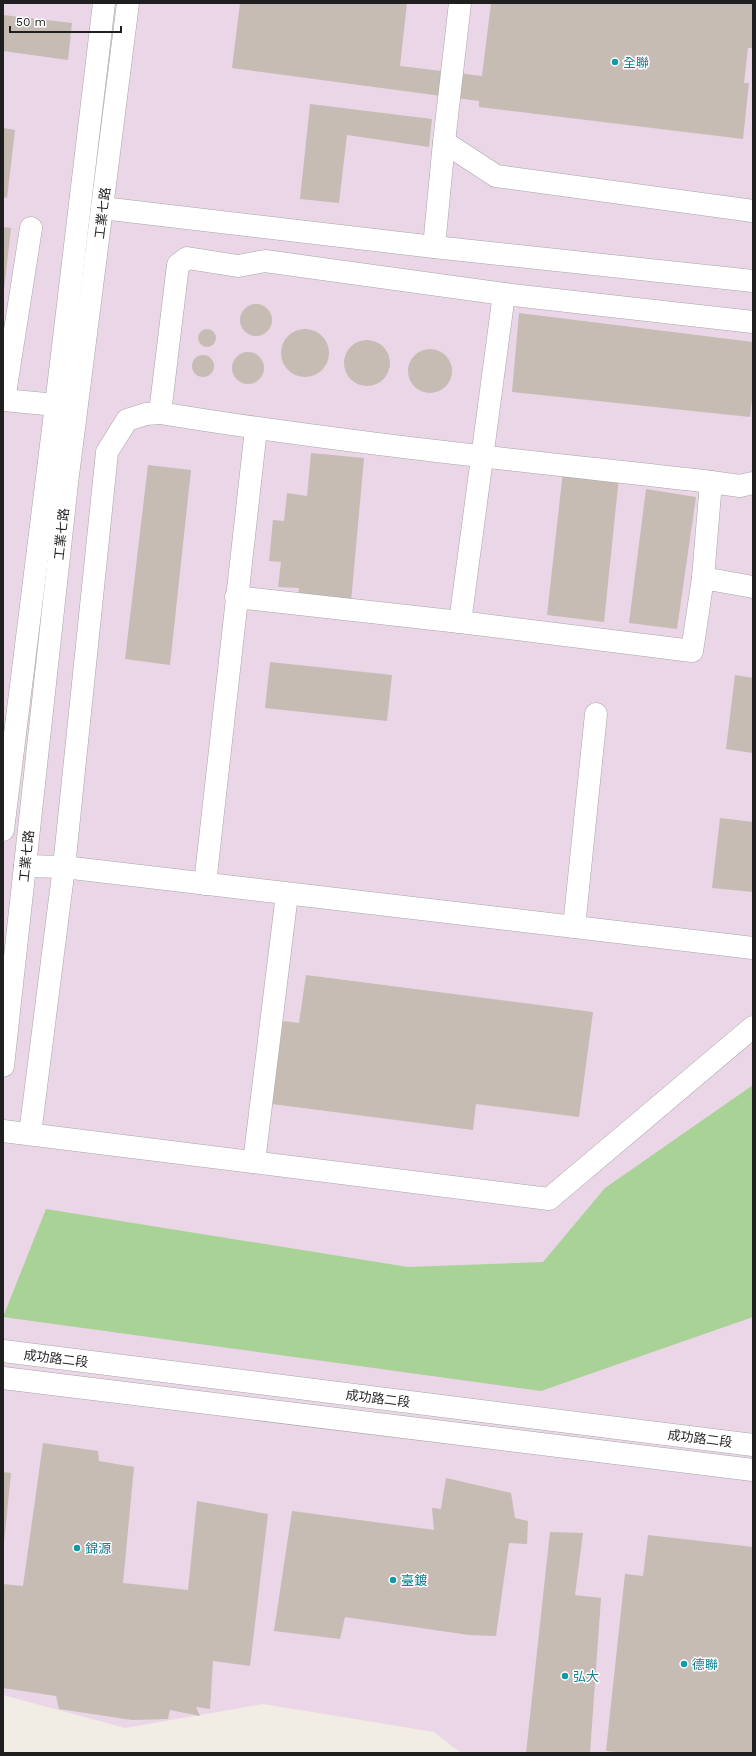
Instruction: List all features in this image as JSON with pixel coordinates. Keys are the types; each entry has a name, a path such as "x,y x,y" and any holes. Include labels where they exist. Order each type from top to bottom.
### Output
{"street":[{"name":"工業七路","path":"3,830 8,750 56,405 104,3"},
{"name":"工業七路","path":"3,1066 67,483 128,3"},
{"path":"434,247 460,3"},
{"path":"444,142 496,176 753,211"},
{"path":"102,208 434,247 753,281"},
{"path":"30,228 4,400 56,405"},
{"path":"160,413 178,265 187,258 238,266 265,261 504,294 753,322"},
{"path":"460,622 504,294"},
{"path":"30,1134 64,867 107,452 126,420 146,414 160,413 256,429 483,456 740,486 753,483"},
{"path":"205,884 256,429"},
{"path":"236,597 460,622 692,651 703,578 711,482"},
{"path":"703,578 753,587"},
{"path":"574,927 596,714"},
{"path":"24,866 64,867 753,948"},
{"path":"254,1162 287,894"},
{"path":"3,1131 549,1200 753,1028"},
{"name":"成功路二段","path":"3,1351 753,1445"},
{"name":"成功路二段","path":"3,1378 753,1470"}],"shaded area":[{"path":"3,3 753,3 753,1753 461,1753 434,1732 263,1704 125,1728 3,1695"}],"green space":[{"path":"753,1085 753,1317 541,1391 3,1317 46,1209 408,1267 543,1262 605,1188"}],"building":[{"name":"全聯","path":"240,3 407,3 400,66 482,76 491,3 753,3 753,48 748,48 744,83 749,83 743,139 479,107 479,101 232,68"},
{"path":"3,15 72,23 68,60 3,51"},
{"path":"310,104 432,119 429,147 347,135 339,203 300,199"},
{"path":"3,128 15,130 7,198 3,197"},
{"path":"3,227 11,228 4,290 3,290"},
{"path":"256,304 262,305 269,311 272,320 271,326 265,333 256,336 250,335 243,329 240,320 241,314 247,307"},
{"path":"519,313 753,342 753,390 750,417 512,392"},
{"path":"207,329 213,332 216,338 213,344 207,347 201,344 198,338 201,332"},
{"path":"305,329 314,331 322,336 327,344 329,353 327,362 322,370 314,375 305,377 296,375 288,370 283,362 281,353 283,344 288,336 296,331"},
{"path":"367,340 380,344 386,350 390,363 386,376 380,382 367,386 354,382 348,376 344,363 348,350 354,344"},
{"path":"426,349 434,349 439,350 446,355 451,362 451,380 446,387 439,392 426,393 418,390 411,383 408,375 408,367 411,359 418,352"},
{"path":"248,352 257,355 261,359 264,368 261,377 257,381 248,384 239,381 235,377 232,368 235,359 239,355"},
{"path":"203,355 211,358 214,366 211,374 203,377 195,374 192,366 195,358"},
{"path":"311,453 364,458 351,602 298,597 299,588 278,587 281,562 269,561 273,520 284,521 287,493 307,496"},
{"path":"148,465 191,470 170,665 125,659"},
{"path":"563,471 619,477 604,622 547,615"},
{"path":"646,489 696,497 677,629 629,623"},
{"path":"270,662 392,675 387,721 265,708"},
{"path":"735,675 753,678 753,753 726,749"},
{"path":"720,818 753,822 753,892 712,888"},
{"path":"306,975 593,1012 579,1117 476,1104 473,1130 272,1104 283,1021 299,1023"},
{"name":"錦源","path":"43,1443 98,1451 99,1461 134,1467 123,1583 188,1590 197,1501 268,1514 250,1666 213,1661 210,1709 196,1707 200,1716 170,1710 168,1719 132,1720 59,1709 56,1696 3,1688 3,1584 23,1586"},
{"path":"3,1472 11,1473 4,1543 3,1542"},
{"name":"臺鍍","path":"446,1478 511,1493 515,1518 528,1521 527,1544 509,1543 496,1636 469,1635 345,1617 340,1639 274,1631 292,1511 434,1530 432,1508 441,1509"},
{"name":"弘大","path":"550,1532 583,1533 575,1595 601,1598 590,1753 526,1753"},
{"name":"德聯","path":"648,1535 753,1547 753,1753 625,1753 606,1751 625,1574 643,1576"}],"place":[{"name":"全聯","path":"615,62"},
{"name":"錦源","path":"77,1548"},
{"name":"臺鍍","path":"393,1580"},
{"name":"德聯","path":"684,1664"},
{"name":"弘大","path":"565,1676"}]}
